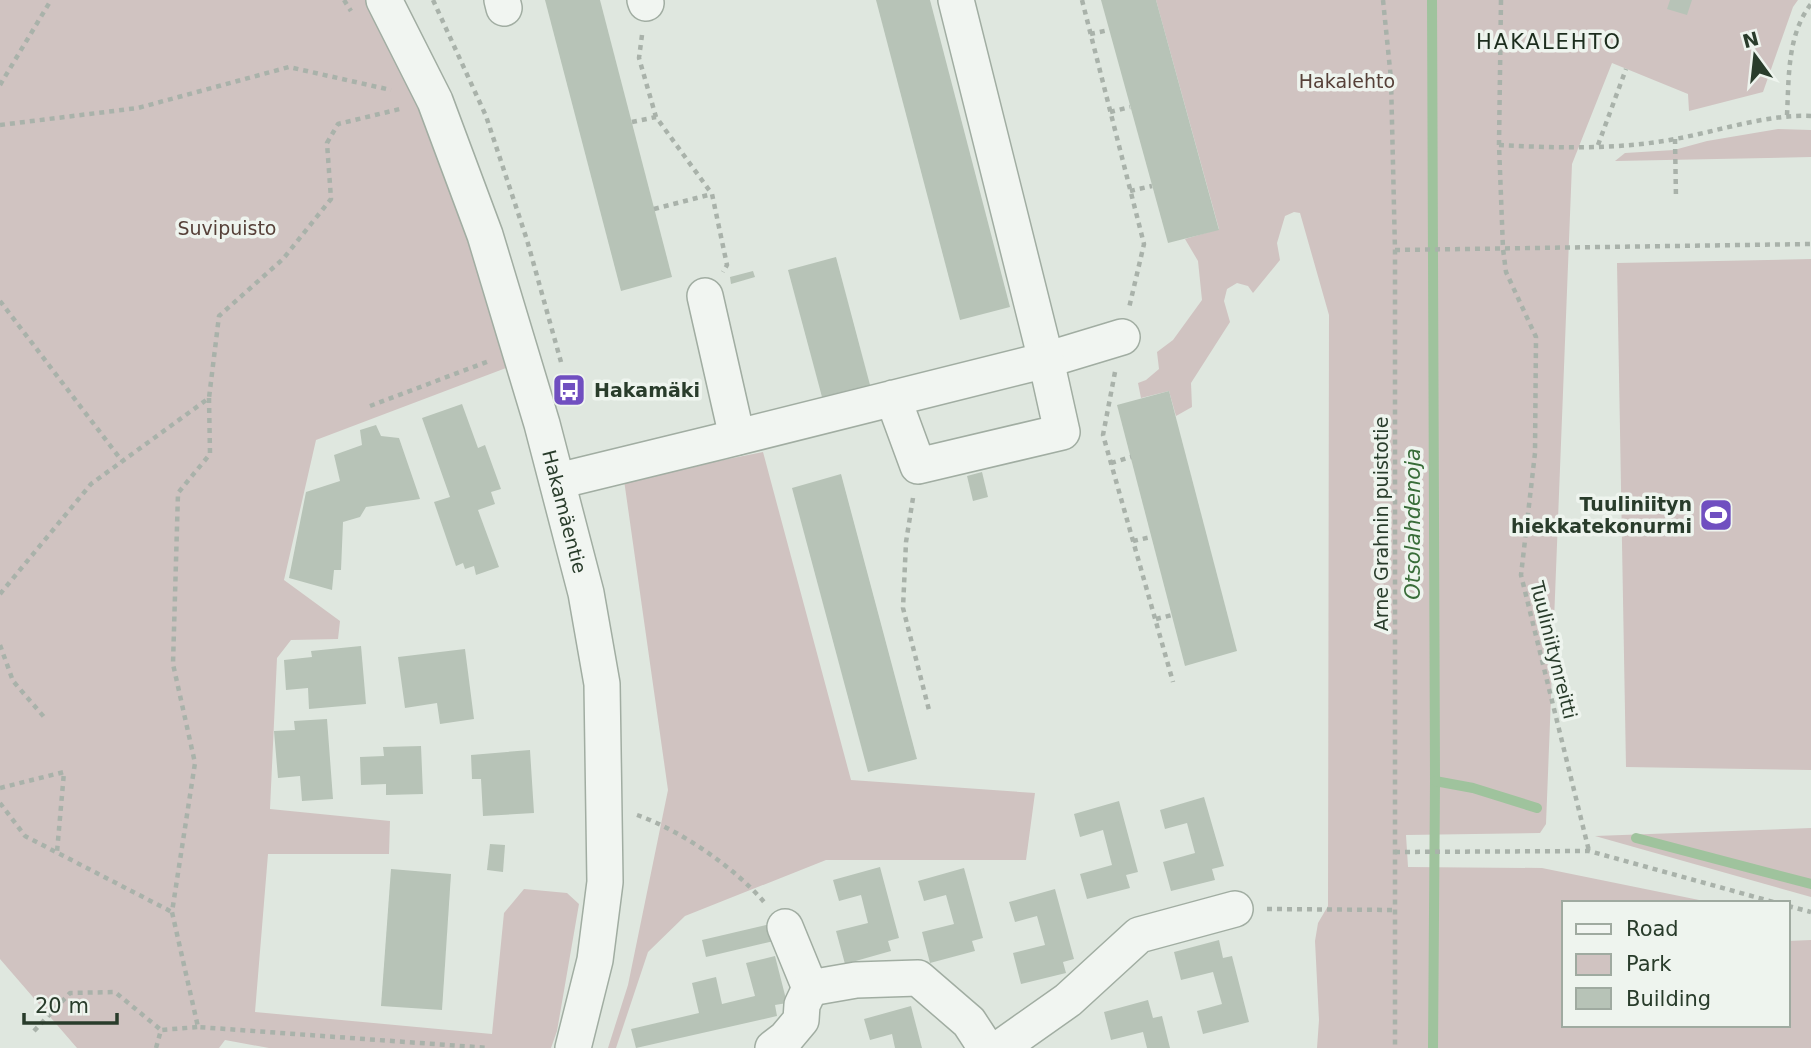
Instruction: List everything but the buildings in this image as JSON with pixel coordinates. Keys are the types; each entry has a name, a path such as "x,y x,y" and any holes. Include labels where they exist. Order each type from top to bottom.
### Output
{"street":[{"name":"Hakamäentie","path":"384,0 435,101 485,235 558,481 586,593 602,684 605,882 595,960 573,1048"},
{"path":"893,398 918,466 1062,432 956,0"},
{"path":"705,296 737,437"},
{"path":"558,481 1046,360 1122,337"},
{"path":"1000,1048 1068,1000 1139,935 1235,909"},
{"path":"785,926 807,1019"},
{"path":"773,1048 856,981 918,978 969,1022 986,1048"}],"path":[{"path":"0,85 51,0"},
{"name":"Arne Grahnin puistotie","path":"1383,0 1391,79 1395,250 1395,1048"},
{"name":"Tuuliniitynreitti","path":"1501,0 1499,145 1503,249 1506,272 1536,337 1535,453 1521,575 1589,850"},
{"path":"646,1 639,58 656,117 712,194 727,265 705,296"},
{"path":"1787,114 1789,67 1794,37 1803,14 1811,4"},
{"path":"1090,34 1109,30"},
{"path":"0,125 138,108 289,67 396,90"},
{"path":"1598,145 1626,69"},
{"path":"198,1027 172,912 195,763 173,664 178,493 210,454 209,398 219,316 283,259 331,199 327,143 338,124 405,107"},
{"path":"1110,112 1130,107"},
{"path":"1499,145 1563,147 1649,144 1787,114 1811,116"},
{"path":"632,122 656,117"},
{"path":"1675,139 1676,199"},
{"path":"1130,191 1152,186"},
{"path":"654,209 712,194"},
{"path":"1395,250 1811,244"},
{"path":"0,300 122,461"},
{"path":"370,406 493,359"},
{"path":"0,594 90,484 209,398"},
{"path":"1111,463 1131,457"},
{"path":"918,466 906,542 903,608 930,714"},
{"path":"1133,541 1151,537"},
{"path":"1156,619 1172,615"},
{"path":"0,645 13,681 44,717"},
{"path":"0,788 64,772 57,853"},
{"path":"0,803 25,836 172,912"},
{"path":"634,814 663,823 745,880 785,926"},
{"path":"1395,852 1589,850 1770,901"},
{"path":"1790,907 1811,912"},
{"path":"1235,909 1395,909"},
{"path":"34,1031 70,993 115,992 161,1030 198,1027 489,1048"},
{"path":"156,1048 161,1030"}],"green space":[{"name":"Suvipuisto","path":"0,0 368,0 454,178 506,368 316,440 284,580 340,621 338,639 291,640 277,658 270,809 390,821 389,854 268,854 255,1012 492,1034 504,913 524,889 567,893 579,904 557,1031 551,1048 269,1048 225,1040 219,1048 77,1048 0,959"},
{"name":"Hakalehto","path":"1156,0 1798,0 1793,7 1763,92 1689,111 1688,94 1612,63 1572,164 1546,824 1540,833 1406,835 1408,867 1542,868 1704,901 1562,901 1562,1027 1790,1027 1790,941 1811,940 1811,1048 1317,1048 1319,1020 1315,941 1318,923 1328,906 1329,315 1300,213 1294,212 1285,216 1277,243 1280,260 1253,293 1248,286 1237,283 1227,289 1224,301 1230,322 1191,383 1192,407 1176,416 1169,391 1141,398 1138,383 1159,369 1157,352 1173,340 1202,300 1198,261 1185,239 1219,229"},
{"path":"1778,129 1811,130 1811,157 1615,161 1625,153 1674,150 1707,141"},
{"name":"Tuuliniityn hiekkatekonurmi","path":"1811,259 1811,770 1626,767 1617,263"},
{"path":"763,452 851,780 1035,793 1026,860 826,860 685,916 648,952 616,1048 608,1048 628,985 668,790 624,480"},
{"path":"1811,828 1811,897 1595,836"}],"waterway":[{"name":"Otsolahdenoja","path":"1432,0 1435,781 1433,1048"},
{"path":"1435,781 1473,788 1537,808"},
{"path":"1636,838 1811,884"}],"place":[{"name":"Hakamäki","path":"569,390"},
{"name":"Tuuliniityn hiekkatekonurmi","path":"1716,515"}],"district":[{"name":"HAKALEHTO","path":"1549,42"}]}
